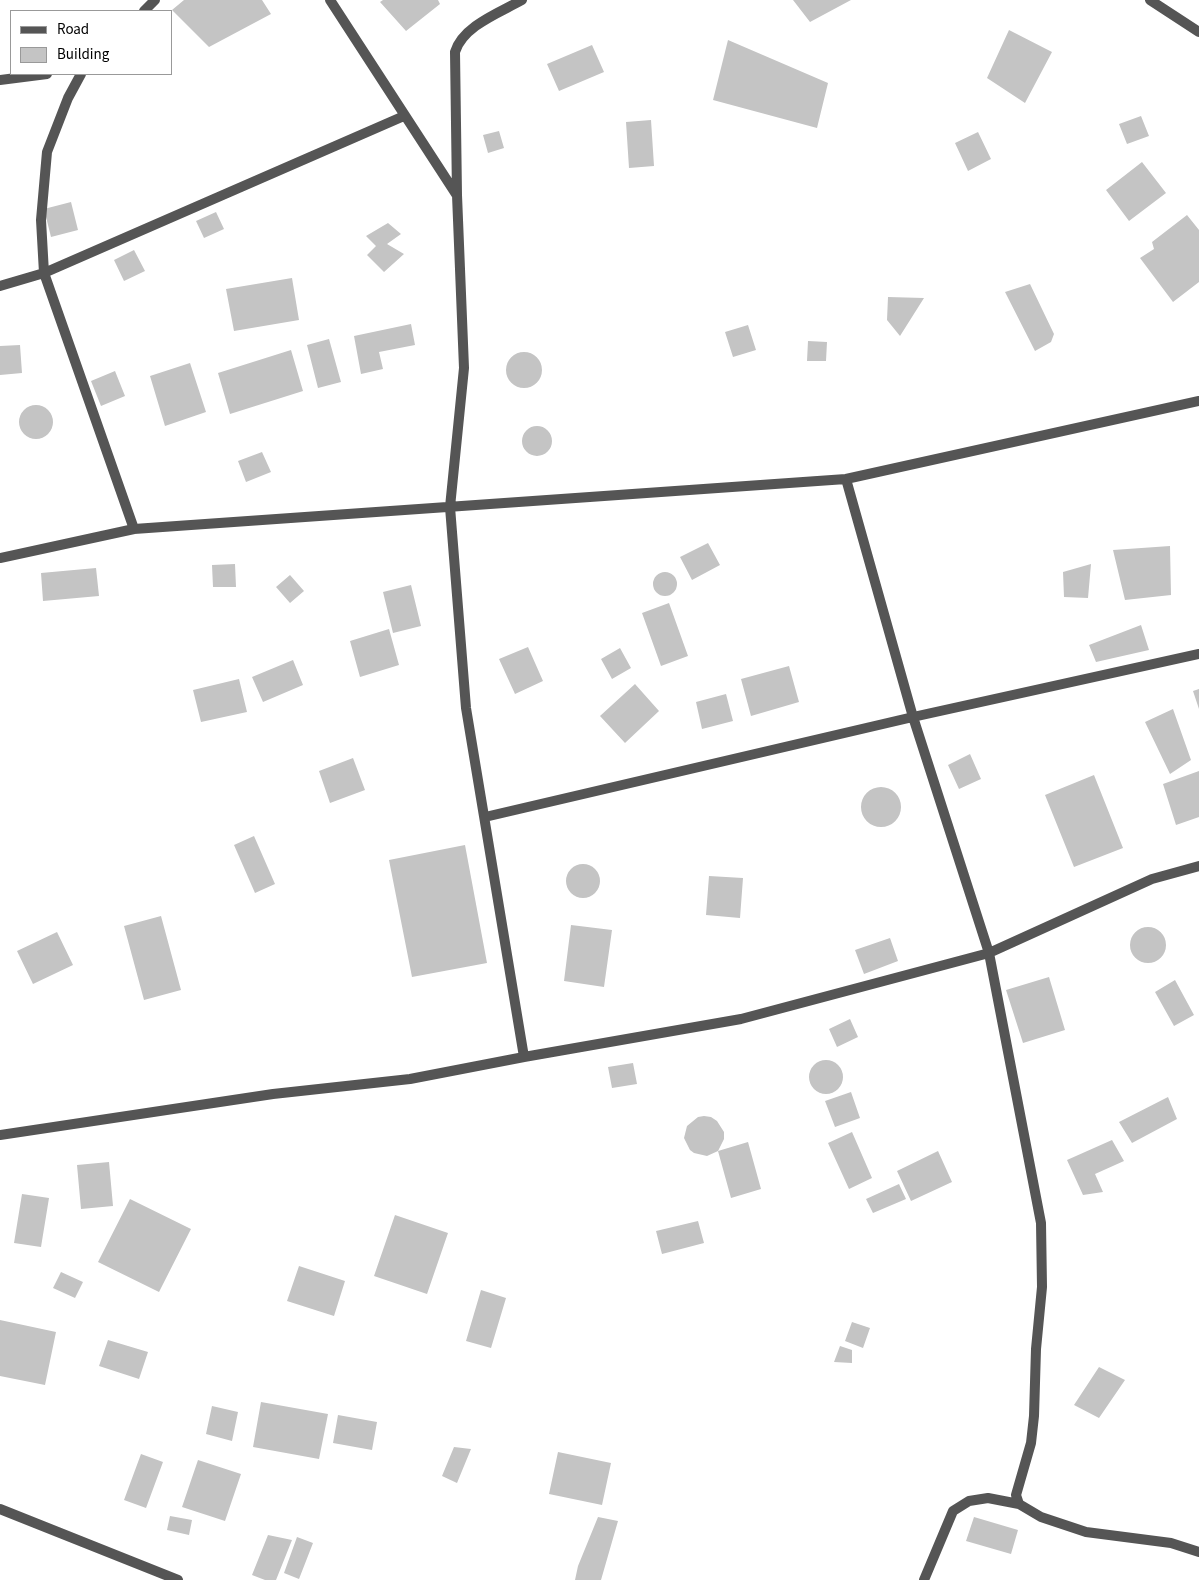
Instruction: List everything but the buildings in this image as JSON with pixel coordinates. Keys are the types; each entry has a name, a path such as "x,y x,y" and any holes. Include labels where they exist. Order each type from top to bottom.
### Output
{"street":[{"path":"145,10 155,0"},
{"path":"330,0 457,195"},
{"path":"522,0 468,31 458,42 455,52 457,195 464,368 450,507 466,708 524,1057"},
{"path":"1150,0 1199,32"},
{"path":"0,80 39,75"},
{"path":"80,75 68,98 47,152 41,220 44,273 134,529"},
{"path":"0,286 44,273 404,116"},
{"path":"0,558 134,529 846,479 1199,401"},
{"path":"846,479 913,717 989,953 1042,1223 1042,1287 1036,1349 1034,1416 1030,1443 1016,1495 1019,1504"},
{"path":"485,817 913,717 1199,654"},
{"path":"0,1135 273,1094 410,1079 741,1019 989,953 1152,879 1199,866"},
{"path":"924,1580 953,1511 969,1501 988,1498 1019,1504 1027,1511 1041,1517 1086,1532 1171,1543 1199,1552"},
{"path":"0,1509 178,1580"}]}
